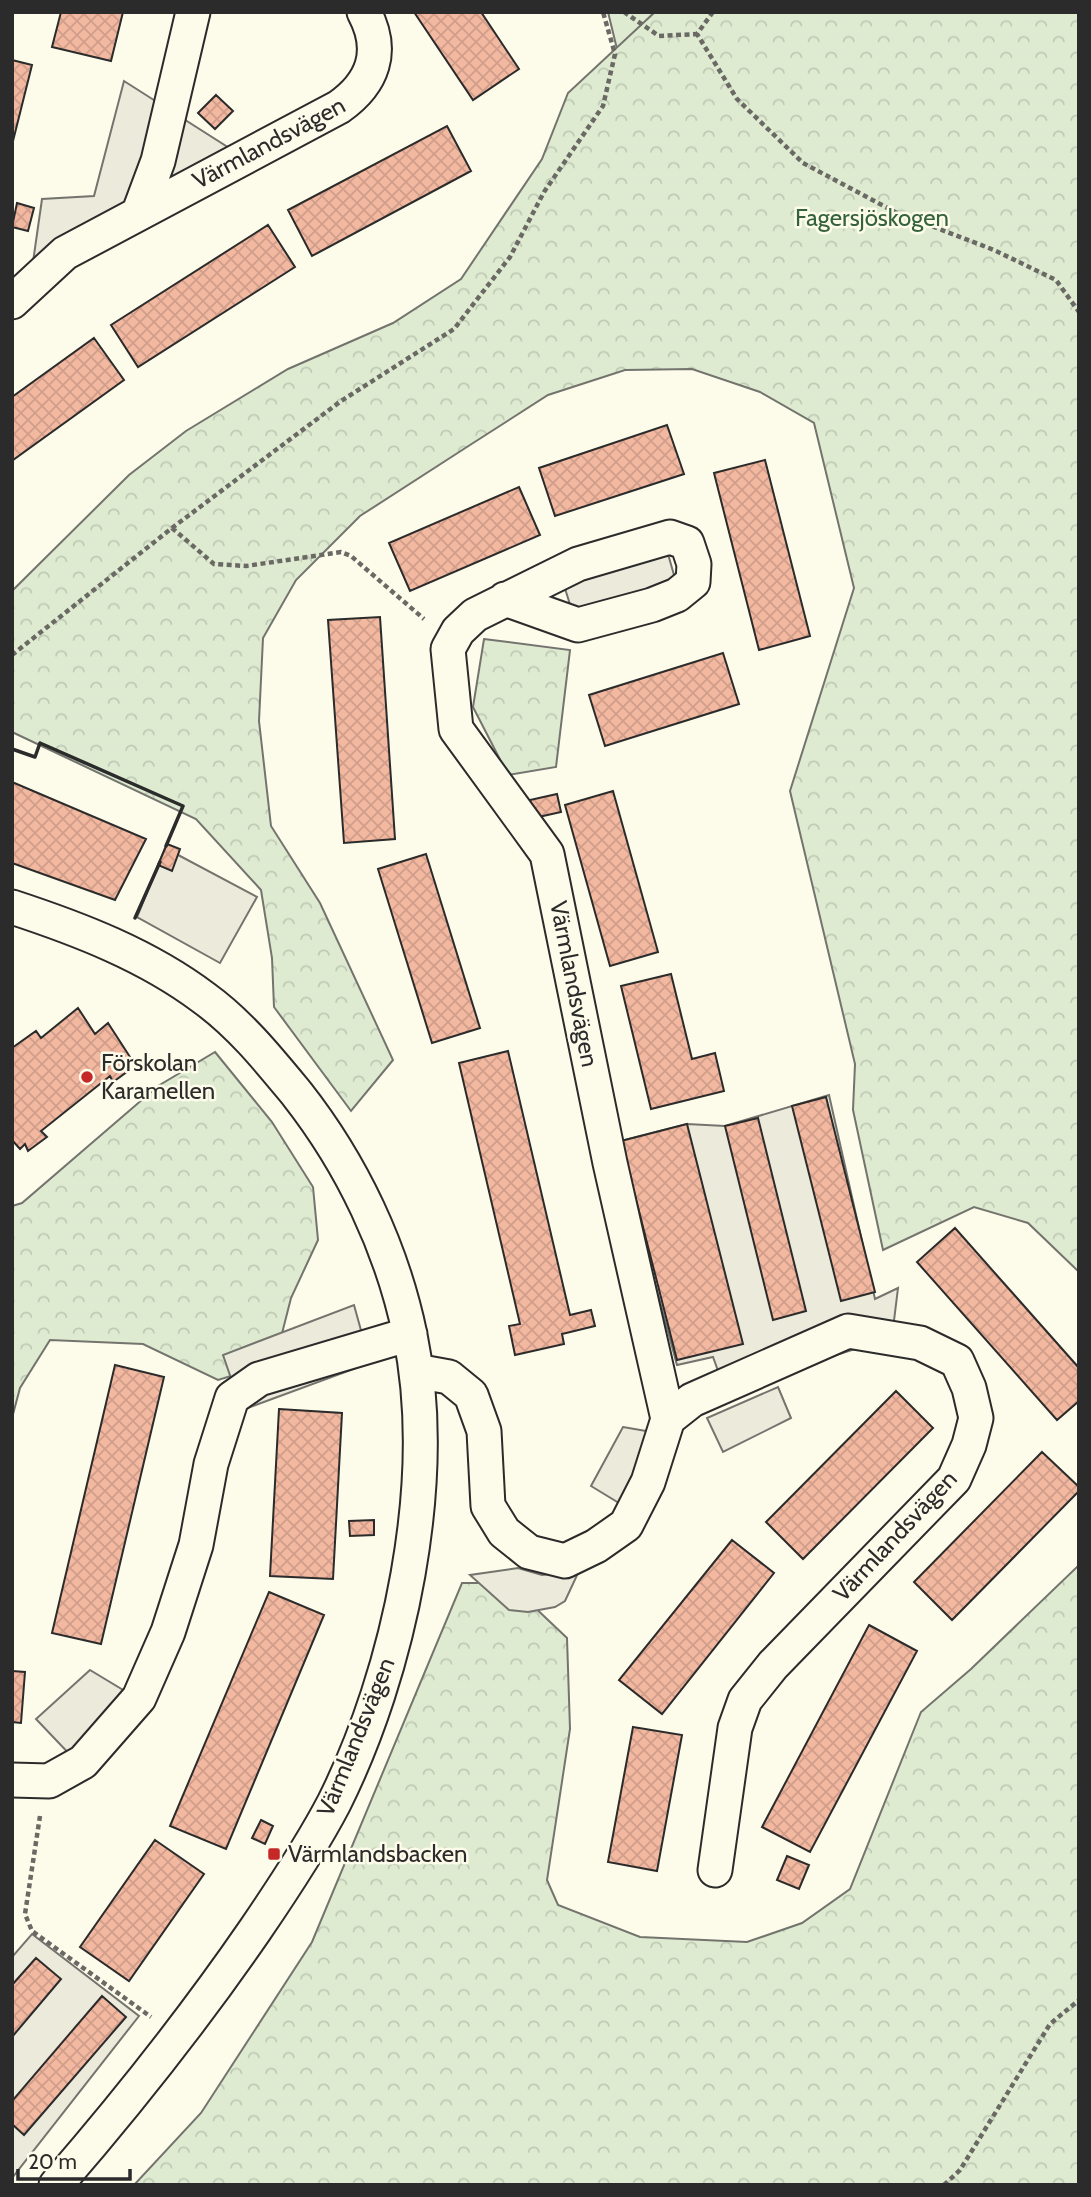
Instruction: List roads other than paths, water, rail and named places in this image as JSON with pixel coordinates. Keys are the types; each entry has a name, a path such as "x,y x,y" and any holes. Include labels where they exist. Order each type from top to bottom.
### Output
{"street":[{"name":"Värmlandsvägen","path":"139,212 158,161 193,12"},
{"name":"Värmlandsvägen","path":"12,302 65,253 339,107 360,92 372,70 373,54 370,24 364,12"},
{"path":"670,537 687,543 694,565 693,582 677,596 578,625 505,599 578,564 670,537"},
{"name":"Värmlandsvägen","path":"505,599 475,615 458,631 449,649 456,729 547,854 610,1163 668,1419 692,1400 848,1331 920,1343 957,1362 969,1388 975,1418 970,1446 954,1479 773,1665 745,1700 735,1728 715,1870"},
{"name":"Värmlandsvägen","path":"12,907 80,930 144,962 205,998 262,1051 328,1136 377,1230 394,1276 410,1334 416,1371 420,1449 412,1550 397,1633 372,1709 335,1800 300,1863 185,2032 56,2185"},
{"path":"12,1780 49,1782 83,1762 139,1698 167,1632 196,1545 211,1464 232,1398 259,1379 410,1334"},
{"path":"416,1371 449,1377 471,1395 484,1431 488,1506 504,1532 528,1552 565,1561 596,1546 626,1525 648,1482 668,1419"}],"place":[{"name":"Förskolan Karamellen","path":"87,1077"},
{"name":"Värmlandsbacken","path":"274,1854"}],"park label":[{"name":"Fagersjöskogen","path":"872,218"}]}
